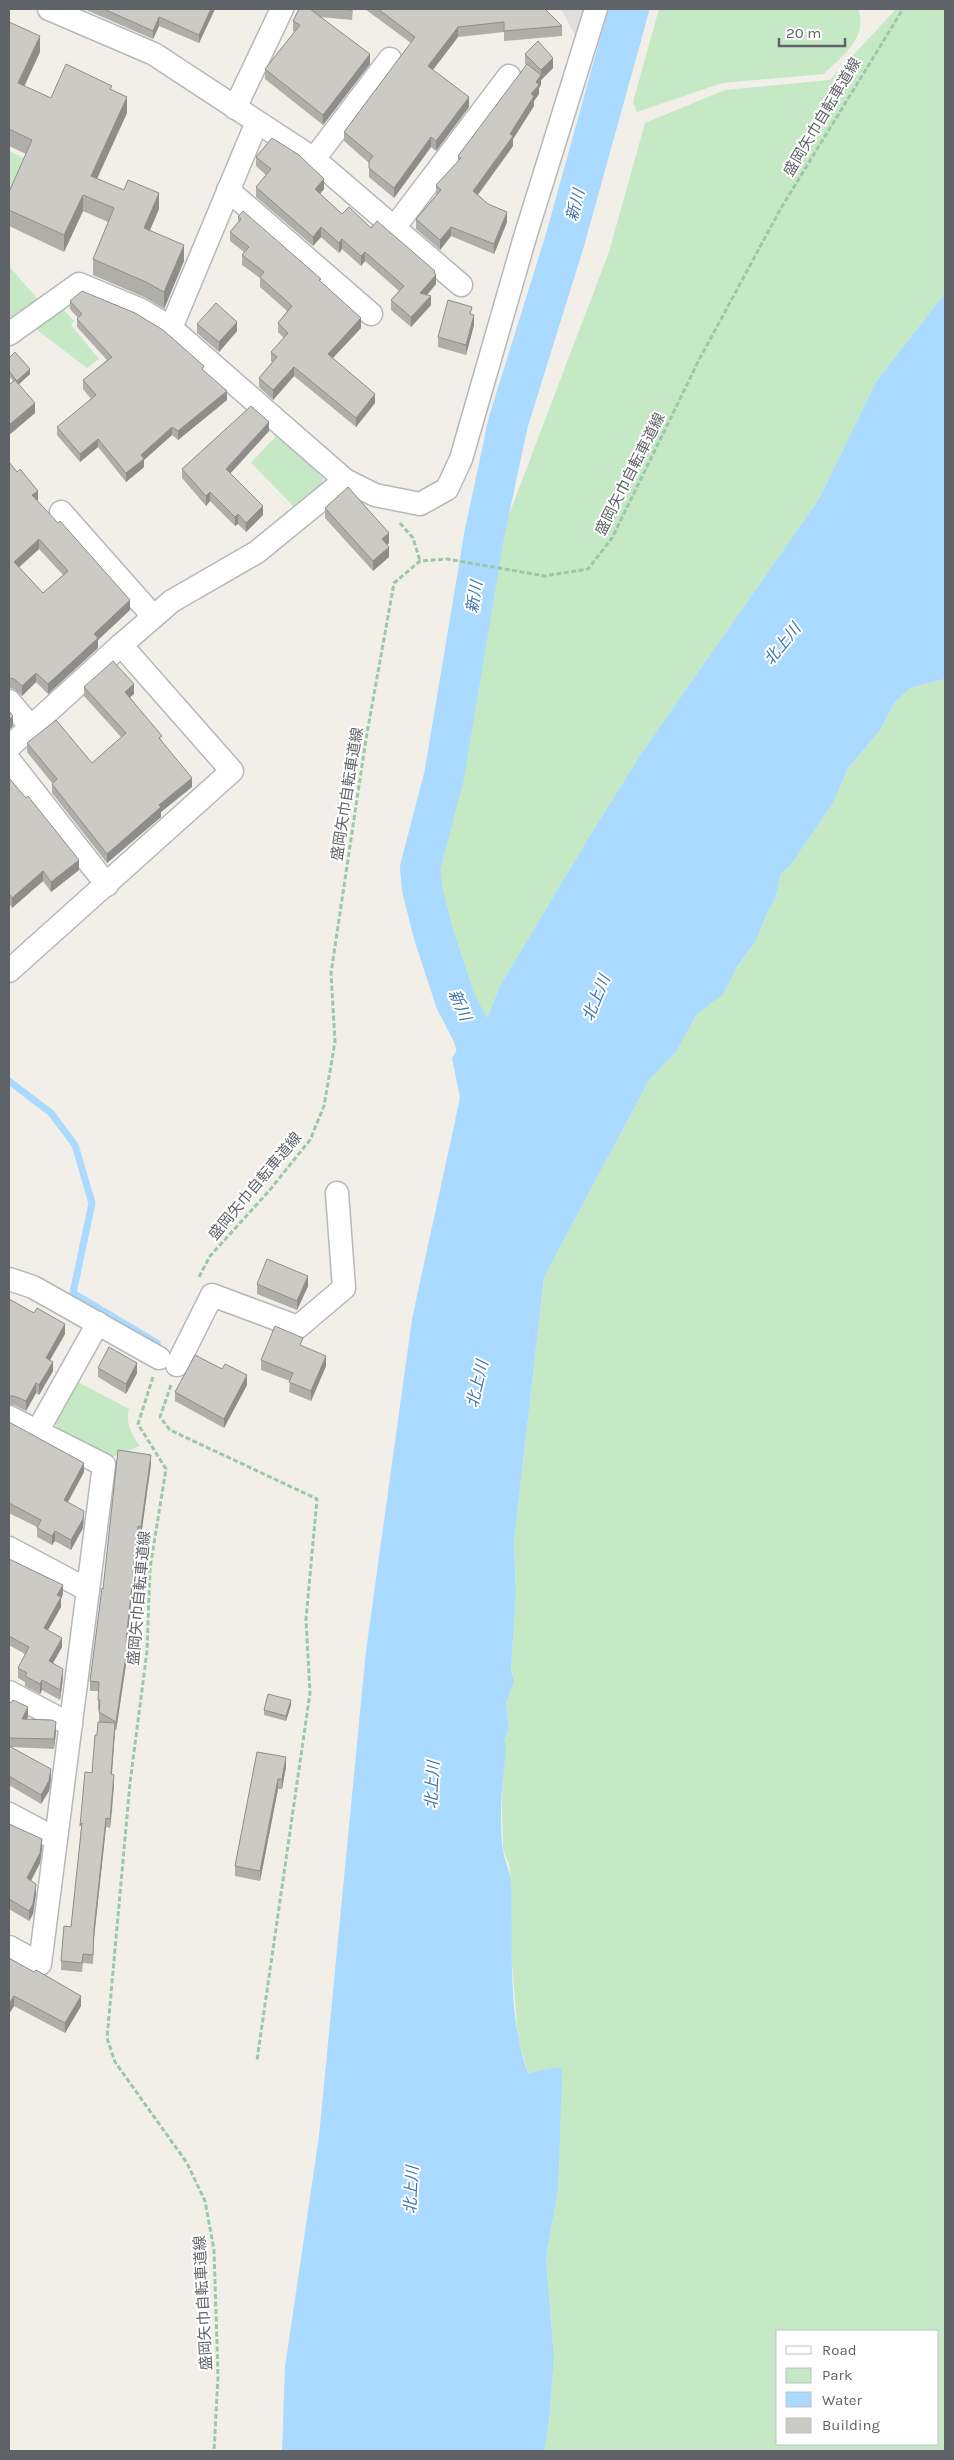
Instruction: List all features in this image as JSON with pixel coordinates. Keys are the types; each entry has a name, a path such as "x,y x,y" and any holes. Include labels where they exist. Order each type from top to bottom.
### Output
{"street":[{"path":"50,9 154,54 314,159 461,285"},
{"path":"235,108 282,9"},
{"path":"9,334 79,284 141,310 171,328 345,480 375,495 420,504 447,489 462,459 525,237 596,9"},
{"path":"314,159 390,59"},
{"path":"394,228 509,76"},
{"path":"171,328 256,122"},
{"path":"228,190 371,314"},
{"path":"9,747 153,616 172,601 256,552 345,480"},
{"path":"61,512 153,616"},
{"path":"9,971 232,771 121,645"},
{"path":"9,702 30,727"},
{"path":"9,760 107,885"},
{"path":"9,1280 34,1287 168,1362 212,1295 298,1327 344,1288 338,1193"},
{"path":"37,1432 98,1323"},
{"path":"9,1417 104,1465 40,1964 9,1947"},
{"path":"9,1548 88,1590"},
{"path":"9,1692 71,1725"},
{"path":"9,1814 56,1839"}],"path":[{"name":"盛岡矢巾自転車道線","path":"197,1282 210,1256 262,1198 310,1140 324,1106 335,1042 331,973 366,739 394,583 420,560 447,559 545,576 588,569 612,538 700,358 781,208 886,33 903,9"},
{"path":"375,495 414,538 420,560"},
{"path":"168,1362 160,1417 170,1430 317,1499 306,1619 310,1693 257,2060"},
{"name":"盛岡矢巾自転車道線","path":"168,1362 138,1424 166,1469 150,1568 147,1651 130,1783 107,2038 115,2062 187,2163 205,2201 214,2250 218,2377 214,2451"}],"shaded area":[{"path":"561,9 590,9 577,39"}],"green space":[{"path":"659,9 858,9 860,28 857,37 846,53 824,74 722,83 637,112 633,102"},
{"path":"896,9 945,9 945,293 876,382 819,499 641,754 500,986 488,1018 476,1019 449,929 438,873 482,653 505,525 609,252 645,123 725,90 830,80"},
{"path":"9,151 26,159 9,195"},
{"path":"9,266 41,303 14,321 9,314"},
{"path":"60,306 74,321 71,325 99,359 87,368 32,326"},
{"path":"277,435 323,478 324,486 296,509 251,463"},
{"path":"945,679 945,2451 544,2451 549,2422 554,2357 546,2257 558,2191 558,2067 528,2073 518,2038 511,1951 510,1868 503,1849 502,1805 504,1741 509,1729 506,1703 513,1675 511,1669 516,1587 514,1542 544,1277 649,1080 676,1052 697,1014 709,1004 756,941 768,910 775,900 781,873 790,866 834,801 848,768 880,730 895,702 910,688"},
{"path":"76,1381 129,1409 130,1429 140,1446 112,1457 59,1432 55,1422"}],"water":[{"name":"北上川","path":"945,293 945,679 910,688 895,702 880,730 848,768 834,801 790,866 781,873 775,900 768,910 756,941 737,967 723,994 697,1014 676,1052 649,1080 544,1277 514,1542 516,1590 511,1669 514,1681 506,1703 509,1729 504,1741 506,1747 501,1825 503,1850 511,1883 512,1979 521,2051 528,2073 558,2067 562,2070 558,2191 546,2257 554,2357 549,2422 544,2451 282,2451 285,2367 319,2136 366,1651 412,1319 460,1098 452,1058 476,1019 488,1017 500,986 641,754 819,499 876,382"}],"building":[{"path":"104,9 211,9 199,35 159,17 153,31"},
{"path":"299,9 310,9 370,54 323,115 265,69 300,25 293,21"},
{"path":"378,9 545,9 562,26 504,31 504,22 458,27 428,66 469,97 436,141 431,137 394,188 369,168 369,161 373,156 344,132 415,37"},
{"path":"9,22 40,36 18,83 51,98 66,64 112,86 110,89 127,97 91,176 124,190 128,180 159,193 144,228 184,245 164,292 93,259 114,208 83,195 64,235 9,210 9,192 32,140 9,129"},
{"path":"538,41 553,58 541,70 525,54"},
{"path":"527,64 541,75 536,82 539,85 531,94 534,96 510,134 513,136 473,191 488,204 507,212 494,244 451,227 440,240 416,219 441,190 436,185 461,158 458,156"},
{"path":"272,138 299,155 324,179 315,189 342,214 349,207 371,228 377,221 435,271 436,275 420,293 431,296 411,317 391,300 404,286 365,252 361,256 342,239 339,243 321,227 313,237 256,187 271,169 256,157"},
{"path":"243,211 321,279 319,280 361,318 328,354 375,394 356,418 294,367 273,390 259,378 277,357 271,352 288,333 278,323 292,306 260,277 264,272 242,255 249,247 230,232 241,219 238,217"},
{"path":"82,291 135,313 163,330 204,366 202,369 227,391 178,431 172,427 141,455 144,459 126,473 98,439 80,454 57,427 96,395 83,380 112,357 77,319 82,314 70,301"},
{"path":"448,300 472,307 470,314 474,315 466,345 438,337"},
{"path":"216,303 237,322 219,342 197,324"},
{"path":"15,352 30,369 17,381 9,371 9,358"},
{"path":"15,380 35,403 9,425 9,385"},
{"path":"251,406 269,422 226,469 263,506 246,523 238,514 235,517 210,492 206,496 182,469"},
{"path":"9,462 17,472 20,469 38,491 32,495 58,523 60,521 130,600 94,634 98,638 48,684 36,673 22,686 14,679 9,678","holes":["39,539 68,571 43,593 14,562"]},
{"path":"348,487 389,533 382,539 389,547 373,561 325,508"},
{"path":"113,661 134,684 125,692 162,736 159,738 192,778 159,805 161,807 107,854 52,784 57,779 27,743 56,720 92,763 126,733 84,687"},
{"path":"9,711 13,716 9,720"},
{"path":"9,778 26,798 28,796 79,860 51,882 43,871 12,898 9,893"},
{"path":"267,1259 308,1276 297,1301 257,1284"},
{"path":"9,1299 34,1313 37,1308 65,1324 46,1358 53,1362 39,1385 36,1383 26,1401 9,1396"},
{"path":"275,1326 303,1338 300,1345 326,1356 311,1391 289,1382 293,1373 261,1360"},
{"path":"109,1347 137,1363 126,1384 98,1368"},
{"path":"195,1355 222,1369 225,1364 247,1375 224,1419 175,1392"},
{"path":"9,1422 84,1463 64,1500 84,1511 83,1519 71,1540 55,1531 52,1536 37,1528 41,1520 9,1503"},
{"path":"118,1450 151,1455 141,1527 138,1526 126,1642 128,1642 116,1722 99,1712 99,1682 90,1681 103,1589"},
{"path":"9,1559 63,1585 57,1595 61,1597 44,1628 62,1638 49,1661 63,1669 60,1690 42,1680 40,1684 25,1676 27,1673 18,1668 29,1647 9,1636"},
{"path":"268,1694 291,1700 286,1716 264,1710"},
{"path":"13,1700 28,1707 22,1719 52,1720 56,1722 54,1739 9,1738 9,1701 11,1703"},
{"path":"98,1722 115,1723 111,1774 114,1775 110,1819 106,1818 93,1955 83,1954 82,1963 61,1961 64,1926 71,1927 82,1823 80,1826 85,1772 92,1773"},
{"path":"9,1746 51,1769 49,1781 41,1795 9,1776"},
{"path":"257,1752 286,1757 282,1779 278,1779 260,1871 235,1866"},
{"path":"9,1824 42,1839 40,1853 27,1878 36,1884 33,1904 29,1911 9,1899"},
{"path":"9,1958 34,1972 36,1970 81,1996 65,2023 14,1996 9,2004"}],"waterway":[{"name":"新川","path":"488,1082 472,1033 455,1000 434,936 422,889 420,868 444,776 484,536 508,423 565,240 629,9"},
{"path":"9,1081 51,1113 75,1145 92,1203 73,1293 157,1343"}]}
